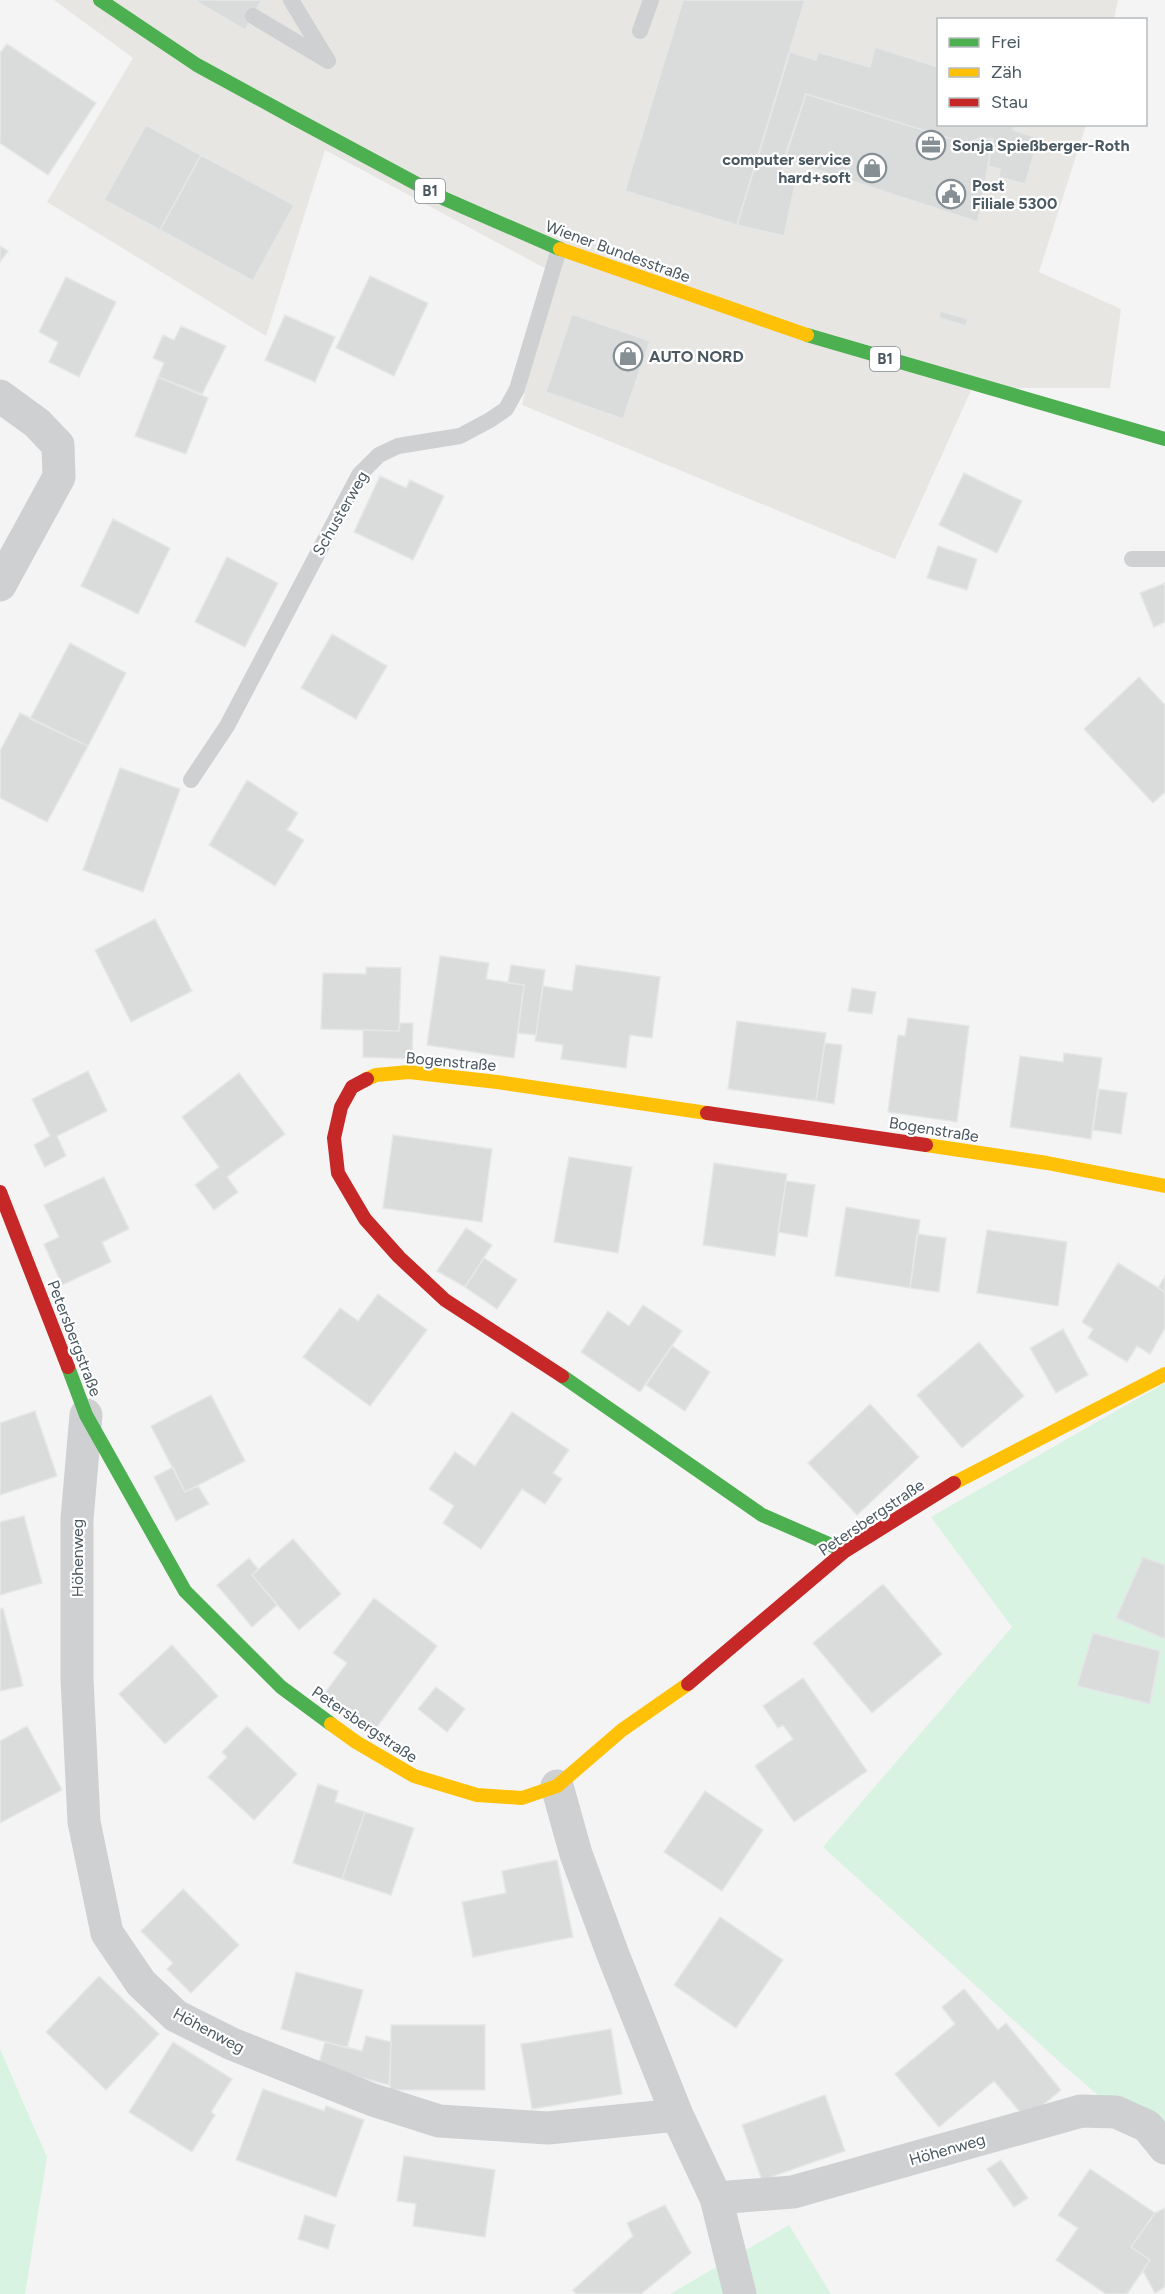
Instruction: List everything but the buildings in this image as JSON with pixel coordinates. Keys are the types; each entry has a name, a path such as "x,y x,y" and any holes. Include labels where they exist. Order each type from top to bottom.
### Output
{"street":[{"name":"Wiener Bundesstraße","path":"100,0 197,65 274,108 445,199 559,249 785,329 1165,439"},
{"path":"0,396 37,423 58,445 59,477 0,585"},
{"name":"Bogenstraße","path":"845,1551 762,1515 568,1380 445,1300 429,1286 365,1219 338,1173 334,1138 341,1107 352,1087 376,1075 409,1072 486,1080 1035,1161 1165,1186"},
{"name":"Petersbergstraße","path":"0,1192 86,1414 184,1591 281,1687 356,1742 414,1776 477,1795 522,1798 557,1786 622,1730 702,1674 845,1551 942,1489 1165,1374"},
{"name":"Höhenweg","path":"86,1414 77,1519 77,1679 84,1822 106,1933 141,1983 176,2016 232,2044 373,2100 439,2121 548,2128 677,2115"},
{"path":"557,1786 580,1864 612,1952 677,2115 716,2198 740,2294"},
{"name":"Höhenweg","path":"716,2198 794,2192 1082,2111 1116,2112 1147,2126 1165,2148"}],"lane":[{"path":"253,16 328,61 291,0"},
{"path":"640,31 651,0"},
{"name":"Schusterweg","path":"191,780 226,726 359,475 379,455 398,446 460,436 506,409 517,389 559,249"},
{"path":"1132,560 1165,559"}],"shaded area":[{"path":"54,0 1118,0 1114,18 937,18 937,126 1086,126 1039,272 1121,309 1110,388 972,388 895,559 522,405 552,272 325,150 266,336 47,202 133,58"}],"green space":[{"path":"1165,1383 1165,2153 1063,2065 823,1847 1012,1627 931,1517"},
{"path":"0,2049 47,2157 25,2294 0,2294"},
{"path":"789,2225 831,2294 670,2294"}],"traffic: fast":[{"path":"100,0 197,65 294,118 445,199 560,249"},
{"path":"807,335 1165,439"},
{"path":"68,1367 86,1415 185,1591 281,1687 331,1724"},
{"path":"562,1376 762,1515 845,1551"}],"traffic: slow":[{"path":"560,249 807,335"},
{"path":"367,1079 376,1075 409,1072 497,1082 707,1113"},
{"path":"926,1145 1047,1163 1165,1186"},
{"path":"954,1483 1165,1374"},
{"path":"331,1724 356,1742 414,1776 477,1795 522,1798 557,1786 622,1730 688,1684"}],"traffic: jam":[{"path":"367,1079 352,1087 341,1107 334,1138 338,1173 365,1219 399,1257 445,1300 562,1376"},
{"path":"707,1113 926,1145"},
{"path":"0,1192 68,1367"},
{"path":"688,1684 845,1551 954,1483"}],"place":[{"name":"Sonja Spießberger-Roth","path":"931,145"},
{"name":"computer service hard+soft","path":"872,168"},
{"name":"Post Filiale 5300","path":"951,194"},
{"name":"AUTO NORD","path":"628,356"}]}
